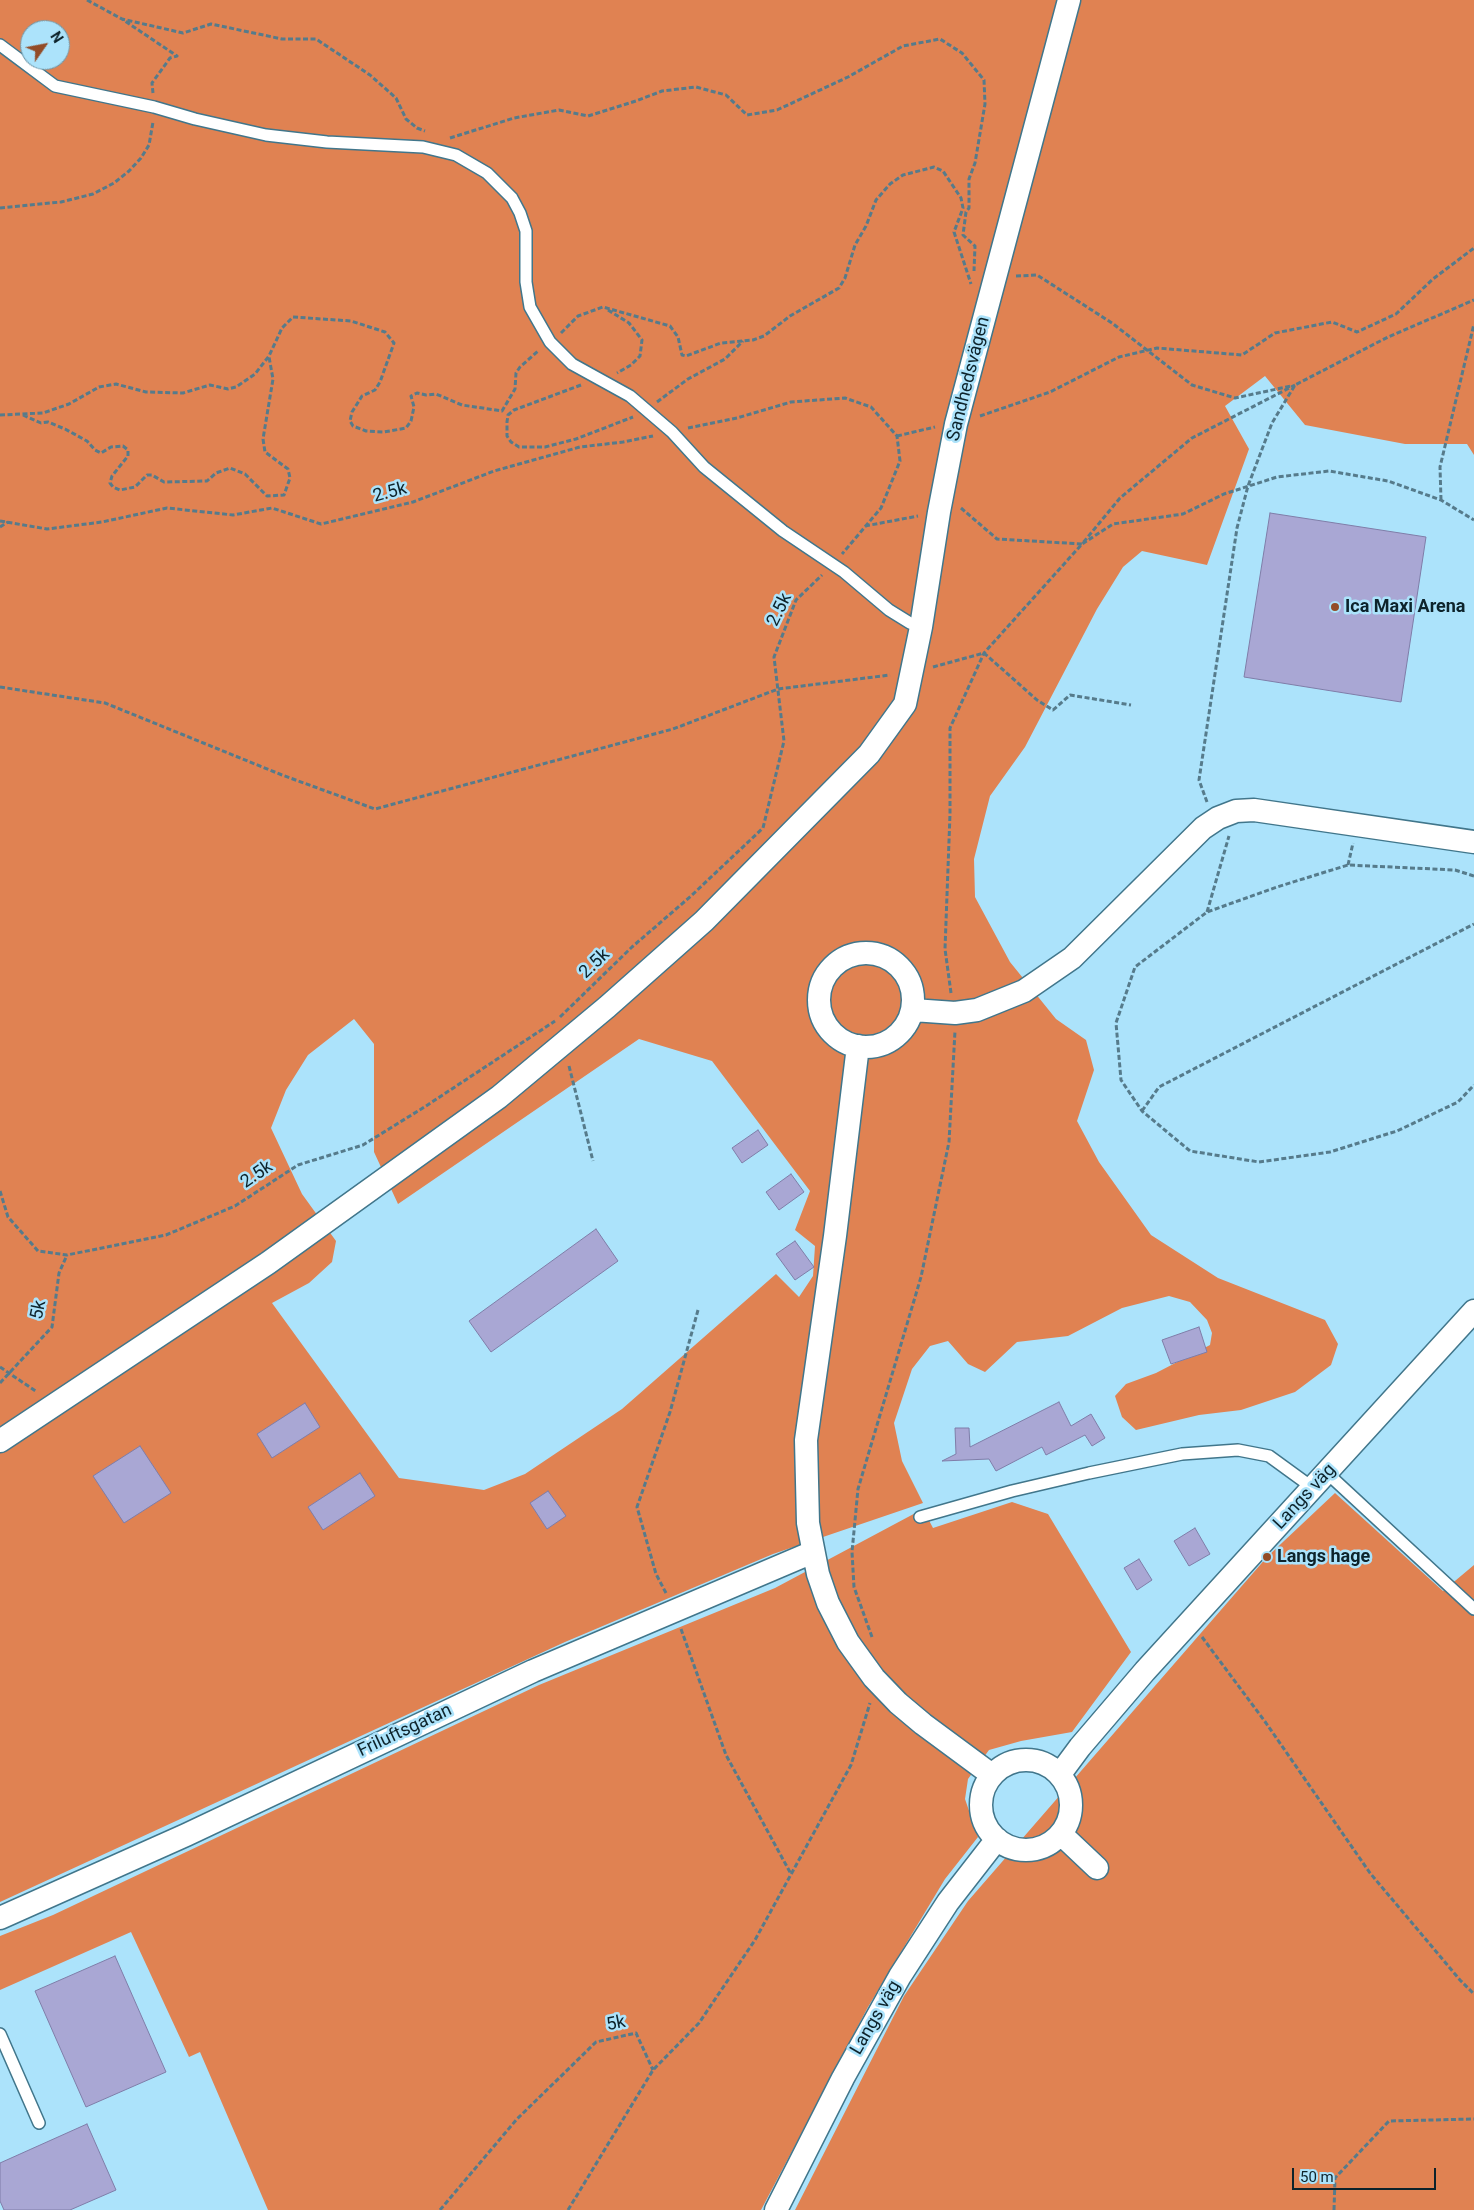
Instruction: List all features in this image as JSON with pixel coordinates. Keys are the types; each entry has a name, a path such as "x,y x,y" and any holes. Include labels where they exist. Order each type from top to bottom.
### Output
{"street":[{"name":"Sandhedsvägen","path":"0,1440 268,1263 499,1097 704,921 869,754 905,704 921,627 939,512 956,424 1069,0"},
{"path":"913,1010 954,1013 977,1010 1009,999 1051,974 1096,934 1203,828 1227,815 1254,810 1474,842"},
{"path":"873,952 894,962 905,973 912,987 913,1010 908,1023 893,1039 872,1047 858,1046 843,1041 831,1031 823,1018 819,1003 820,988 826,974 843,958 858,953 873,952"},
{"path":"858,1046 835,1236 806,1440 808,1523 818,1574 836,1620 848,1642 874,1678 898,1703 923,1724 992,1775"},
{"name":"Langs väg","path":"1060,1774 1080,1746 1474,1311"},
{"name":"Friluftsgatan","path":"0,1918 186,1834 533,1671 814,1552"},
{"path":"1026,1760 1042,1762 1060,1774 1067,1784 1072,1801 1070,1819 1061,1834 1047,1845 1030,1850 1013,1848 997,1839 984,1822 981,1806 984,1790 992,1775 1010,1763 1026,1760"},
{"path":"1061,1834 1097,1868"},
{"name":"Langs väg","path":"776,2210 843,2078 900,1976 948,1902 997,1839"}],"lane":[{"path":"0,45 55,86 154,107 195,119 266,135 327,142 424,147 456,155 480,168 512,198 520,213 526,231 526,282 530,307 550,342 572,364 630,396 672,432 704,467 783,531 844,572 889,610 910,623 921,627"},
{"path":"920,1517 1089,1473 1191,1453 1238,1450 1269,1456 1320,1481 1474,1609"},
{"path":"0,2034 39,2124"}],"path":[{"path":"0,208 61,202 93,194 114,183 129,171 149,145 153,132 154,107 152,83 170,58 177,56 122,19 87,0"},
{"path":"122,19 183,33 211,24 282,39 316,39 370,75 396,98 406,119 417,128 433,133"},
{"path":"0,415 43,413 62,407 98,387 107,385 116,384 146,392 184,393 210,385 228,389 236,387 255,374 269,356 282,328 293,317 351,321 385,332 394,343 393,351 380,382 375,390 362,396 352,412 350,421 353,426 360,430 384,432 406,428 411,421 414,408 412,396 417,393 426,395 436,394 462,405 502,411 515,389 516,373 520,367 578,316 603,307 670,326 678,337 682,355 686,356 721,343 753,340 764,336 790,316 839,288 845,278 855,246 866,226 876,200 890,184 903,175 934,167 943,171 961,198 964,208 954,232 973,290 975,246 963,235 966,212 969,208 969,179 975,163 985,104 984,80 962,53 940,39 903,46 848,77 778,110 747,115 726,95 696,87 662,91 636,102 588,116 559,110 514,118 448,138"},
{"path":"897,436 936,426 956,424 1050,392 1119,357 1147,350 1156,348 1242,355 1275,333 1332,322 1357,332 1396,314 1433,279 1474,248"},
{"path":"995,276 1037,275 1112,323 1192,385 1235,398 1295,385"},
{"path":"872,1639 854,1587 852,1552 858,1489 921,1277 948,1142 954,1013 945,949 950,814 950,728 984,652 1082,544 1120,498 1192,438 1388,337 1474,300"},
{"path":"1440,500 1440,467 1474,324"},
{"path":"22,414 41,423 48,422 65,429 87,441 95,450 102,453 111,447 123,446 128,450 128,456 112,476 110,483 113,487 120,490 135,487 147,475 152,475 164,482 207,481 216,473 230,468 245,474 267,496 284,496 290,478 288,469 265,452 263,439 273,379 269,356"},
{"path":"1208,912 1227,815 1204,798 1199,780 1236,537 1248,486 1272,423 1295,385"},
{"name":"2.5k","path":"0,521 47,529 102,522 167,508 233,515 272,508 321,524 412,502 494,471 580,447 623,442 672,432 737,418 791,402 845,398 871,406 897,436 900,462 882,508 832,565 796,600 774,657 784,741 763,828 691,896 632,947 557,1020 426,1106 362,1145 298,1165 235,1206 166,1235 67,1255 38,1251 8,1217 0,1191"},
{"path":"865,526 962,508 997,539 1082,544 1113,524 1183,514 1224,494 1277,477 1329,471 1388,481 1440,500 1474,520"},
{"path":"0,527 8,522"},
{"path":"0,687 106,703 282,775 375,809 672,729 778,689 912,673 984,652"},
{"path":"984,652 1037,700 1054,710 1070,695 1131,705"},
{"path":"1474,876 1455,870 1348,865 1277,887 1208,912 1135,967 1116,1023 1121,1080 1142,1111 1190,1151 1259,1162 1330,1152 1397,1131 1458,1102 1474,1085"},
{"path":"1142,1111 1159,1087 1474,924"},
{"path":"563,1043 593,1161"},
{"name":"5k","path":"0,1383 52,1327 59,1273 67,1255"},
{"path":"0,1367 55,1404"},
{"path":"1191,1622 1266,1723 1370,1873 1474,1994"},
{"path":"568,2210 653,2070 700,2023 755,1940 852,1765 870,1706 874,1678"},
{"name":"5k","path":"440,2210 517,2119 596,2042 636,2034 653,2070"},
{"path":"1334,2210 1335,2178 1389,2121 1474,2119"}],"shaded area":[{"path":"0,0 1474,0 1474,455 1467,444 1405,444 1305,425 1265,376 1225,406 1249,449 1207,565 1142,551 1123,567 1097,609 1025,747 990,796 974,859 975,897 1010,962 1056,1019 1086,1040 1094,1070 1077,1121 1099,1162 1151,1235 1218,1278 1325,1320 1338,1344 1331,1365 1295,1392 1241,1410 1199,1415 1136,1430 1122,1417 1115,1396 1126,1384 1156,1373 1210,1345 1212,1333 1207,1320 1190,1302 1169,1296 1122,1308 1068,1336 1017,1342 985,1372 968,1364 948,1341 930,1346 912,1369 894,1423 902,1461 923,1503 773,1554 565,1642 0,1902","holes":["354,1019 374,1044 374,1152 398,1204 639,1039 712,1061 810,1191 795,1230 815,1246 813,1276 799,1297 776,1274 622,1409 525,1474 484,1490 399,1478 272,1303 309,1283 332,1262 336,1241 302,1194 271,1128 286,1090 308,1055"]},
{"path":"1335,1493 1443,1591 1474,1565 1474,2210 795,2210 904,1996 968,1901 1267,1557"},
{"path":"1012,1502 1048,1514 1131,1652 1072,1732 1021,1741 989,1750 968,1779 965,1799 978,1837 945,1879 868,2007 761,2210 268,2210 200,2052 189,2057 131,1932 0,1990 0,1936 53,1915 539,1685 775,1588 923,1509 933,1528"}],"building":[{"name":"Ica Maxi Arena","path":"1270,513 1426,537 1401,702 1244,677"},
{"path":"758,1130 768,1145 742,1163 732,1148"},
{"path":"791,1174 804,1192 779,1210 766,1192"},
{"path":"596,1229 618,1261 491,1352 469,1321"},
{"path":"795,1241 814,1267 795,1280 776,1254"},
{"path":"1199,1327 1207,1352 1171,1364 1162,1340"},
{"path":"1059,1402 1071,1426 1091,1414 1105,1438 1092,1446 1085,1435 1046,1455 1042,1447 996,1471 989,1459 942,1461 956,1454 955,1428 969,1428 970,1447"},
{"path":"305,1403 320,1427 272,1458 257,1434"},
{"path":"140,1446 171,1493 124,1523 93,1476"},
{"path":"360,1473 375,1496 323,1530 308,1507"},
{"path":"548,1491 566,1516 547,1529 530,1503"},
{"path":"1195,1528 1210,1554 1189,1566 1174,1541"},
{"path":"1139,1559 1152,1580 1137,1590 1124,1568"},
{"path":"115,1956 166,2072 86,2107 35,1991"},
{"path":"87,2124 116,2190 70,2210 4,2210 0,2201 0,2163"}],"place":[{"name":"Ica Maxi Arena","path":"1335,607"},
{"name":"Langs hage","path":"1267,1557"}]}
